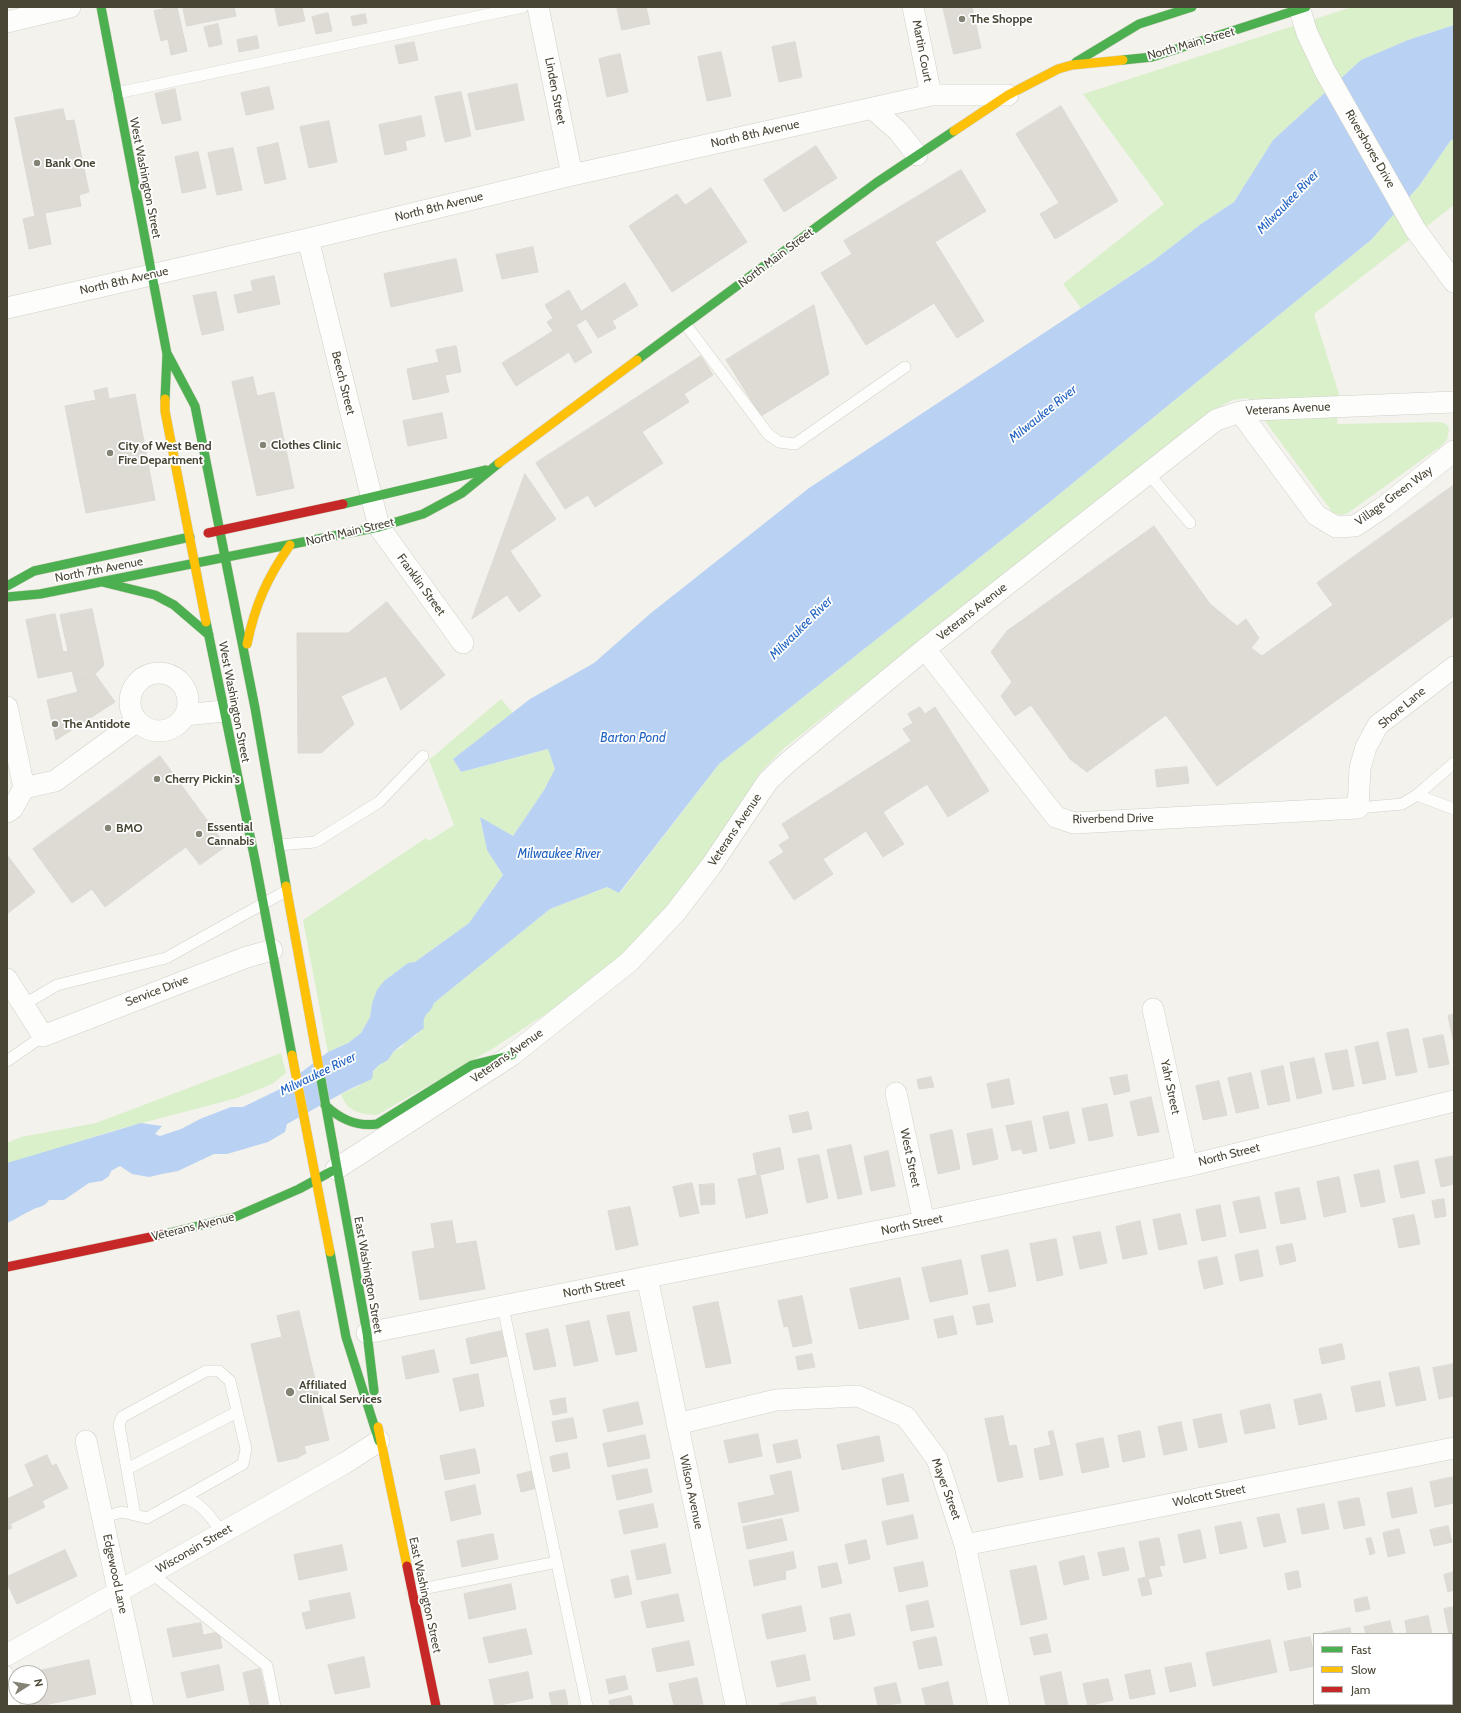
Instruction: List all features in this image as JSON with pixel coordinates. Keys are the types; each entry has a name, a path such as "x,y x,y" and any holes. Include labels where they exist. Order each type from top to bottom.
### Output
{"main road":[{"name":"West Washington Street","path":"101,7 167,354 165,411 305,1124"},
{"name":"North Main Street","path":"1072,65 1139,24 1192,7"},
{"name":"North Main Street","path":"196,563 379,527 429,510 462,493 491,469 917,155 1008,95 1058,69 1072,65 1152,57 1302,8"},
{"name":"West Washington Street","path":"167,354 195,406 221,530 245,657 325,1105 330,1114"},
{"name":"North Main Street","path":"190,537 371,498 491,469"},
{"name":"North 7th Avenue","path":"7,586 34,572 190,537"},
{"path":"245,657 252,618 260,593 273,568 290,545"},
{"name":"North 7th Avenue","path":"7,597 40,594 196,563"},
{"path":"102,582 155,595 174,605 209,635"},
{"path":"330,1114 358,1125 369,1126 377,1124 467,1067 512,1055"},
{"name":"East Washington Street","path":"330,1114 336,1169 367,1333 380,1441 436,1706"},
{"name":"East Washington Street","path":"305,1124 346,1337 380,1441"},
{"name":"Veterans Avenue","path":"7,1267 212,1224 235,1217 266,1204 336,1169"}],"street":[{"path":"10,17 70,7"},
{"name":"Linden Street","path":"538,7 572,175"},
{"name":"Martin Court","path":"914,7 931,95"},
{"name":"Rivershores Drive","path":"1302,8 1307,34 1325,71 1415,229 1454,282"},
{"name":"North 8th Avenue","path":"7,308 308,239 572,175 931,95 1008,95"},
{"path":"872,108 898,131 917,155"},
{"name":"Beech Street","path":"308,239 379,527"},
{"name":"Veterans Avenue","path":"336,1169 512,1055 629,962 675,913 711,866 768,781 787,763 926,650 1216,420 1240,412 1307,407 1454,402"},
{"name":"Village Green Way","path":"1240,412 1316,515 1336,527 1354,526 1385,506 1454,451"},
{"name":"Franklin Street","path":"379,527 463,643"},
{"name":"Riverbend Drive","path":"926,650 1056,817 1074,823 1358,808"},
{"name":"Shore Lane","path":"1358,808 1360,768 1366,747 1378,725 1454,667"},
{"path":"160,673 169,675 177,680 184,688 187,696 187,706 184,715 175,726 159,731 147,728 137,721 132,712 130,703 131,694 135,685 142,678 151,674 160,673"},
{"path":"7,707 24,788 12,809 7,812"},
{"path":"184,715 224,711"},
{"path":"24,788 55,780 137,721"},
{"name":"Service Drive","path":"43,1036 247,957 272,950"},
{"path":"7,979 43,1036"},
{"name":"Yahr Street","path":"1153,1009 1187,1166"},
{"name":"West Street","path":"896,1093 924,1222"},
{"name":"North Street","path":"367,1333 924,1222 1187,1166 1454,1101"},
{"name":"Wilson Avenue","path":"647,1277 736,1706"},
{"name":"Mayer Street","path":"677,1424 776,1400 858,1396 906,1417 937,1459 965,1545 999,1706"},
{"name":"Edgewood Lane","path":"86,1441 144,1706"},
{"name":"Wisconsin Street","path":"7,1655 345,1463 380,1441"},
{"name":"Wolcott Street","path":"965,1545 1454,1448"}],"lane":[{"path":"117,93 523,7"},
{"path":"686,325 768,434 779,442 795,444 905,367"},
{"path":"1148,473 1190,523"},
{"path":"278,845 315,842 379,802 423,756"},
{"path":"1358,808 1402,804 1417,795 1454,763"},
{"path":"1417,795 1454,809"},
{"path":"23,1005 57,985 166,958 286,891"},
{"path":"272,950 296,946"},
{"path":"7,1061 43,1036"},
{"path":"503,1306 587,1706"},
{"path":"102,1517 122,1512 147,1518 243,1464 246,1449 230,1381 219,1371 206,1372 122,1417 119,1425 135,1514"},
{"path":"127,1469 237,1412"},
{"path":"183,1498 200,1504 222,1532"},
{"path":"412,1591 557,1562"},
{"path":"151,1573 267,1666 275,1706"},
{"path":"7,1672 14,1706"}],"green space":[{"path":"1352,7 1454,7 1454,25 1408,40 1361,60 1273,140 1234,202 1201,224 1153,261 1081,308 1063,284 1164,204 1083,94"},
{"path":"1454,139 1454,205 1314,314 1339,394 1337,424 1440,422 1446,424 1449,428 1447,440 1441,446 1348,513 1342,515 1333,513 1248,398 1233,400 1213,410 783,749 759,774 710,852 658,917 620,956 576,994 492,1049 377,1115 360,1113 347,1105 341,1094 359,1086 379,1065 388,1060 394,1051 402,1047 407,1040 417,1035 425,1013 434,1003 550,909 607,887 620,893 719,764 1051,501 1371,240 1419,186 1451,140"},
{"path":"501,699 513,713 453,759 461,772 549,749 555,769 544,790 513,836 480,818 487,850 503,875 469,923 415,962 408,963 384,981 372,1003 370,1017 361,1033 348,1043 328,1052 303,920 426,838 429,841 454,825 429,760"},
{"path":"281,1053 286,1073 272,1084 237,1098 112,1131 7,1165 7,1143 21,1137 96,1123"}],"water":[{"name":"Barton Pond","path":"1454,25 1454,139 1451,140 1419,186 1371,240 1051,501 719,764 619,893 607,887 550,909 434,1003 425,1016 424,1028 394,1051 388,1060 379,1065 373,1071 372,1079 348,1090 287,1124 285,1132 268,1142 227,1154 214,1154 178,1171 149,1177 132,1174 120,1166 111,1171 109,1176 102,1181 89,1183 64,1200 49,1200 43,1206 33,1209 7,1223 7,1163 141,1123 162,1126 155,1134 160,1136 181,1129 200,1119 231,1107 243,1107 278,1090 328,1052 348,1043 361,1033 370,1017 372,1003 377,990 384,981 408,963 415,962 469,923 503,875 487,850 480,817 513,836 544,790 555,769 548,749 461,772 453,759 530,699 594,663 651,613 809,488 1153,261 1201,224 1234,202 1273,140 1361,60 1408,40"}],"building":[{"path":"177,7 187,51 171,55 168,39 161,41 154,11"},
{"path":"183,7 234,7 236,16 187,26"},
{"path":"275,7 302,7 305,21 279,26"},
{"path":"617,7 646,7 650,24 622,30"},
{"path":"943,7 972,7 981,48 954,54"},
{"path":"328,13 332,31 316,34 312,17"},
{"path":"365,14 367,23 353,26 351,17"},
{"path":"218,24 222,44 209,47 204,27"},
{"path":"257,36 259,48 239,52 237,40"},
{"path":"414,42 418,60 399,64 395,46"},
{"path":"795,42 802,77 779,82 772,47"},
{"path":"721,52 731,96 707,101 698,57"},
{"path":"620,54 628,92 607,97 599,59"},
{"path":"517,84 524,120 476,130 468,94"},
{"path":"269,87 274,109 246,115 241,93"},
{"path":"175,89 181,120 162,124 155,94"},
{"path":"461,92 471,136 445,142 435,97"},
{"path":"1061,106 1118,201 1055,239 1040,214 1059,203 1016,134"},
{"path":"63,109 66,121 74,120 89,192 79,195 81,206 45,213 51,244 29,249 23,219 35,216 15,118"},
{"path":"421,116 425,136 405,141 407,150 385,155 379,125"},
{"path":"329,121 337,162 309,168 300,127"},
{"path":"278,143 286,179 265,184 257,148"},
{"path":"816,146 837,178 784,212 764,180"},
{"path":"233,148 242,190 217,195 208,153"},
{"path":"198,152 206,188 182,193 175,157"},
{"path":"961,170 986,211 935,242 984,321 957,338 934,303 866,345 821,273 852,254 844,241"},
{"path":"711,188 747,242 672,292 629,226 677,194 685,205"},
{"path":"533,247 538,272 502,279 496,255"},
{"path":"456,259 463,291 391,307 384,274"},
{"path":"274,276 280,304 238,313 234,295 253,291 251,281"},
{"path":"625,283 638,305 612,321 616,328 598,338 586,319 576,325 592,352 575,363 569,352 516,386 502,363 553,331 547,322 553,318 545,305 569,290 581,311"},
{"path":"216,292 224,330 202,335 193,296"},
{"path":"814,305 829,374 761,416 726,360"},
{"path":"456,346 461,372 445,375 449,392 413,400 407,369 439,362 436,350"},
{"path":"701,356 713,375 684,394 689,402 642,432 663,463 595,507 588,495 565,509 536,463"},
{"path":"253,377 257,396 274,392 294,488 257,496 232,382"},
{"name":"City of West Bend Fire Department","path":"107,388 109,399 135,394 155,500 86,513 65,406 96,400 94,391"},
{"path":"442,413 447,438 408,446 403,421"},
{"path":"525,474 556,519 510,551 541,596 519,612 507,595 472,619"},
{"path":"1454,485 1454,616 1217,786 1166,715 1087,772 1070,759 1031,705 1015,716 1001,696 1012,682 991,652 1007,631 1154,526 1210,604 1237,626 1246,619 1259,638 1251,648 1262,656 1333,605 1317,583"},
{"path":"387,602 445,675 401,710 386,676 341,696 354,724 321,753 298,753 297,633 348,633"},
{"path":"92,609 104,665 95,674 75,683 60,615"},
{"path":"55,614 63,652 68,651 72,671 38,678 26,620"},
{"path":"95,674 115,702 56,740 47,700 78,692 75,683"},
{"path":"920,707 925,714 935,707 989,791 948,817 927,784 883,812 904,844 883,857 866,831 823,859 833,874 794,900 769,862 784,852 779,845 790,838 782,824 911,741 903,729 913,723 908,714"},
{"path":"160,756 226,846 200,865 186,847 161,865 109,794"},
{"path":"1187,767 1189,783 1157,787 1155,770"},
{"path":"109,794 161,865 105,907 52,835"},
{"path":"52,835 92,889 72,903 33,849"},
{"path":"7,855 35,892 7,914"},
{"path":"1454,1014 1454,1044 1448,1016"},
{"path":"1408,1029 1417,1072 1396,1076 1387,1033"},
{"path":"1443,1035 1449,1064 1429,1068 1423,1039"},
{"path":"1378,1042 1386,1079 1363,1084 1355,1047"},
{"path":"1347,1050 1354,1086 1333,1090 1325,1054"},
{"path":"1314,1058 1322,1093 1297,1099 1290,1063"},
{"path":"1283,1066 1290,1101 1268,1105 1261,1071"},
{"path":"1251,1073 1259,1108 1236,1113 1228,1078"},
{"path":"1127,1075 1130,1091 1114,1095 1110,1078"},
{"path":"931,1077 934,1087 919,1089 917,1080"},
{"path":"1009,1079 1014,1104 992,1108 987,1084"},
{"path":"1219,1081 1227,1115 1203,1120 1196,1086"},
{"path":"1151,1097 1159,1132 1138,1136 1130,1102"},
{"path":"1107,1104 1113,1136 1089,1141 1082,1109"},
{"path":"808,1112 812,1129 793,1133 789,1116"},
{"path":"1068,1112 1075,1143 1050,1149 1043,1117"},
{"path":"1031,1121 1037,1151 1023,1154 1022,1149 1012,1151 1006,1126"},
{"path":"992,1129 998,1159 973,1165 967,1134"},
{"path":"952,1130 960,1169 938,1174 930,1135"},
{"path":"851,1145 862,1194 838,1199 827,1150"},
{"path":"780,1148 784,1169 760,1175 768,1213 746,1218 738,1179 757,1175 753,1154"},
{"path":"888,1151 895,1186 871,1191 864,1157"},
{"path":"819,1155 828,1198 807,1203 798,1159"},
{"path":"1454,1156 1454,1184 1441,1187 1435,1160"},
{"path":"1418,1161 1425,1193 1401,1198 1394,1166"},
{"path":"1379,1170 1385,1202 1361,1207 1354,1175"},
{"path":"1339,1177 1346,1212 1324,1217 1317,1182"},
{"path":"692,1183 699,1213 680,1217 673,1187"},
{"path":"714,1184 715,1204 701,1205 699,1185"},
{"path":"1299,1188 1306,1219 1281,1224 1275,1193"},
{"path":"1259,1197 1266,1228 1240,1233 1233,1202"},
{"path":"1444,1199 1446,1216 1435,1218 1432,1201"},
{"path":"1220,1205 1226,1236 1202,1241 1196,1210"},
{"path":"630,1207 638,1245 616,1250 608,1211"},
{"path":"1180,1214 1187,1244 1159,1250 1153,1220"},
{"path":"1414,1215 1420,1244 1399,1248 1393,1219"},
{"path":"452,1221 456,1244 476,1241 485,1289 420,1300 412,1252 435,1248 431,1224"},
{"path":"1140,1221 1147,1254 1123,1259 1116,1227"},
{"path":"1100,1232 1107,1263 1080,1269 1073,1237"},
{"path":"1056,1239 1063,1275 1037,1281 1030,1244"},
{"path":"1292,1244 1296,1261 1280,1265 1276,1247"},
{"path":"1008,1250 1016,1286 989,1292 981,1256"},
{"path":"1258,1250 1263,1276 1240,1281 1235,1255"},
{"path":"1217,1257 1223,1284 1204,1289 1198,1261"},
{"path":"961,1260 968,1294 930,1302 922,1268"},
{"path":"900,1278 909,1319 859,1329 850,1289"},
{"path":"802,1296 812,1343 793,1347 788,1326 784,1327 778,1301"},
{"path":"718,1302 731,1363 706,1368 693,1307"},
{"path":"989,1304 993,1322 977,1325 973,1307"},
{"name":"Affiliated Clinical Services","path":"299,1311 329,1440 304,1446 306,1453 297,1458 278,1462 251,1344 282,1337 277,1316"},
{"path":"629,1312 637,1351 616,1355 607,1316"},
{"path":"953,1316 957,1334 938,1338 934,1320"},
{"path":"589,1321 598,1361 574,1366 566,1326"},
{"path":"548,1329 556,1366 534,1370 526,1334"},
{"path":"502,1331 507,1356 471,1364 466,1339"},
{"path":"1342,1344 1345,1359 1322,1364 1319,1349"},
{"path":"434,1350 439,1372 406,1379 402,1357"},
{"path":"812,1354 815,1367 798,1370 796,1357"},
{"path":"1454,1364 1454,1396 1439,1399 1433,1368"},
{"path":"1419,1367 1426,1400 1396,1406 1389,1373"},
{"path":"478,1374 484,1406 460,1411 453,1379"},
{"path":"1380,1381 1385,1406 1356,1412 1351,1387"},
{"path":"1321,1394 1327,1419 1299,1425 1294,1400"},
{"path":"565,1398 567,1412 553,1415 550,1401"},
{"path":"638,1402 643,1424 608,1432 603,1410"},
{"path":"1270,1404 1275,1428 1245,1434 1240,1411"},
{"path":"1221,1414 1227,1442 1199,1448 1193,1420"},
{"path":"1003,1416 1009,1446 1016,1445 1023,1477 998,1482 985,1419"},
{"path":"573,1418 577,1438 556,1442 552,1422"},
{"path":"1181,1422 1187,1450 1164,1455 1158,1427"},
{"path":"1053,1431 1063,1475 1040,1480 1034,1449 1051,1445 1048,1432"},
{"path":"1140,1431 1145,1457 1123,1462 1118,1436"},
{"path":"758,1434 762,1456 729,1463 724,1441"},
{"path":"645,1435 650,1458 608,1467 603,1444"},
{"path":"879,1436 884,1461 842,1470 837,1445"},
{"path":"1103,1438 1109,1467 1082,1473 1076,1444"},
{"path":"797,1440 801,1458 777,1463 773,1445"},
{"path":"475,1449 480,1473 445,1480 440,1456"},
{"path":"567,1453 570,1468 553,1472 550,1457"},
{"path":"47,1455 52,1466 56,1464 68,1488 42,1501 45,1507 10,1524 12,1528 7,1530 7,1499 34,1486 25,1465"},
{"path":"647,1469 652,1492 617,1500 612,1476"},
{"path":"533,1471 537,1488 521,1492 517,1475"},
{"path":"791,1471 799,1511 742,1523 738,1503 775,1495 770,1476"},
{"path":"903,1474 909,1501 887,1505 882,1479"},
{"path":"1454,1477 1454,1503 1435,1507 1430,1482"},
{"path":"475,1485 481,1514 451,1521 445,1492"},
{"path":"1412,1488 1417,1513 1392,1518 1387,1493"},
{"path":"1359,1498 1365,1525 1344,1529 1338,1502"},
{"path":"653,1504 658,1527 624,1534 619,1511"},
{"path":"1324,1504 1329,1529 1302,1534 1297,1509"},
{"path":"1279,1514 1286,1542 1264,1547 1257,1518"},
{"path":"913,1515 918,1538 887,1545 882,1522"},
{"path":"782,1519 787,1540 747,1549 743,1527"},
{"path":"1241,1522 1247,1548 1220,1554 1215,1527"},
{"path":"1448,1526 1452,1542 1434,1546 1430,1530"},
{"path":"1399,1529 1405,1553 1388,1557 1383,1533"},
{"path":"1200,1530 1206,1558 1184,1563 1178,1535"},
{"path":"493,1534 498,1559 462,1567 457,1541"},
{"path":"1159,1538 1165,1565 1159,1566 1162,1576 1148,1579 1152,1594 1142,1596 1138,1579 1146,1577 1139,1542"},
{"path":"1371,1538 1375,1553 1370,1555 1366,1539"},
{"path":"866,1540 870,1559 849,1564 845,1545"},
{"path":"665,1544 671,1573 637,1580 631,1551"},
{"path":"342,1545 347,1570 299,1580 294,1555"},
{"path":"1124,1548 1129,1570 1103,1576 1098,1553"},
{"path":"65,1550 77,1576 17,1604 7,1583 7,1577"},
{"path":"793,1552 796,1568 785,1571 786,1579 754,1586 749,1561"},
{"path":"1084,1556 1089,1579 1064,1585 1059,1562"},
{"path":"923,1562 928,1586 899,1592 894,1568"},
{"path":"837,1563 842,1583 822,1588 818,1567"},
{"path":"1036,1566 1047,1619 1021,1625 1010,1571"},
{"path":"1298,1571 1301,1587 1288,1590 1285,1574"},
{"path":"1454,1572 1454,1590 1448,1592 1444,1575"},
{"path":"628,1576 632,1594 615,1598 611,1580"},
{"path":"511,1584 516,1609 469,1619 464,1594"},
{"path":"350,1593 355,1618 306,1629 302,1613 311,1611 309,1601"},
{"path":"678,1594 684,1621 647,1628 641,1602"},
{"path":"1367,1597 1370,1609 1356,1612 1354,1600"},
{"path":"928,1601 934,1627 911,1631 906,1606"},
{"path":"801,1606 806,1631 767,1639 762,1615"},
{"path":"1454,1607 1454,1636 1453,1633 1449,1633 1444,1609"},
{"path":"850,1614 855,1635 834,1640 830,1618"},
{"path":"1428,1616 1432,1633 1407,1633 1405,1621"},
{"path":"1390,1621 1393,1633 1366,1633 1364,1627"},
{"path":"201,1623 203,1635 219,1632 222,1648 173,1657 167,1629"},
{"path":"1350,1628 1351,1633 1323,1633"},
{"path":"526,1629 532,1654 489,1663 483,1638"},
{"path":"1047,1634 1051,1652 1034,1655 1030,1638"},
{"path":"936,1637 942,1665 919,1669 913,1642"},
{"path":"1310,1637 1313,1650 1313,1666 1290,1671 1284,1642"},
{"path":"1270,1640 1277,1672 1213,1686 1206,1653"},
{"path":"689,1641 694,1665 657,1672 652,1649"},
{"path":"805,1655 810,1680 777,1687 771,1662"},
{"path":"364,1657 370,1687 335,1694 328,1665"},
{"path":"89,1660 96,1694 48,1704 48,1669"},
{"path":"1191,1663 1196,1686 1170,1692 1165,1668"},
{"path":"219,1665 224,1690 187,1698 181,1673"},
{"path":"260,1669 268,1704 250,1706 243,1673"},
{"path":"1150,1670 1155,1694 1130,1699 1125,1675"},
{"path":"528,1672 533,1698 495,1706 489,1680"},
{"path":"1061,1672 1068,1706 1046,1706 1040,1677"},
{"path":"625,1676 628,1689 609,1694 606,1680"},
{"path":"697,1678 703,1704 674,1706 669,1684"},
{"path":"1108,1679 1113,1700 1088,1706 1083,1684"},
{"path":"948,1682 953,1705 926,1706 922,1689"},
{"path":"896,1683 901,1703 878,1706 874,1688"},
{"path":"565,1690 568,1704 552,1706 549,1693"},
{"path":"631,1696 633,1706 610,1706 609,1701"},
{"path":"815,1697 817,1706 781,1706 780,1704"},
{"path":"31,1705 45,1705 40,1706"}],"traffic: fast":[{"path":"101,7 167,354 165,399"},
{"path":"1076,62 1139,24 1192,7"},
{"path":"1123,60 1152,57 1306,7"},
{"path":"637,360 876,183 954,131"},
{"path":"168,355 195,406 255,708 286,886"},
{"path":"196,563 379,527 423,514 462,493 499,463"},
{"path":"343,504 486,470"},
{"path":"7,586 34,571 190,537"},
{"path":"7,597 40,594 196,563"},
{"path":"102,582 155,595 174,605 209,635"},
{"path":"206,622 255,860 292,1055"},
{"path":"325,1105 336,1114 349,1121 369,1125 377,1124 472,1065 512,1055"},
{"path":"320,1074 367,1333 374,1391"},
{"path":"165,1234 235,1217 299,1189 332,1171"},
{"path":"330,1252 346,1337 379,1441"}],"traffic: slow":[{"path":"954,131 1008,95 1058,69 1072,65 1123,60"},
{"path":"499,463 637,360"},
{"path":"165,399 165,411 206,622"},
{"path":"247,644 250,630 263,592 290,545"},
{"path":"286,886 320,1074"},
{"path":"292,1055 330,1252"},
{"path":"378,1427 407,1566"}],"traffic: jam":[{"path":"208,533 343,504"},
{"path":"7,1267 165,1234"},
{"path":"407,1566 436,1706"}],"place":[{"name":"The Shoppe","path":"962,19"},
{"name":"Bank One","path":"37,163"},
{"name":"Clothes Clinic","path":"263,445"},
{"name":"City of West Bend Fire Department","path":"110,453"},
{"name":"The Antidote","path":"55,724"},
{"name":"Cherry Pickin's","path":"157,779"},
{"name":"BMO","path":"108,828"},
{"name":"Essential Cannabis","path":"199,834"},
{"name":"Affiliated Clinical Services","path":"290,1392"}],"water label":[{"name":"Milwaukee River","path":"1288,202"},
{"name":"Milwaukee River","path":"1043,414"},
{"name":"Milwaukee River","path":"801,628"},
{"name":"Milwaukee River","path":"559,854"},
{"name":"Milwaukee River","path":"318,1074"}]}
